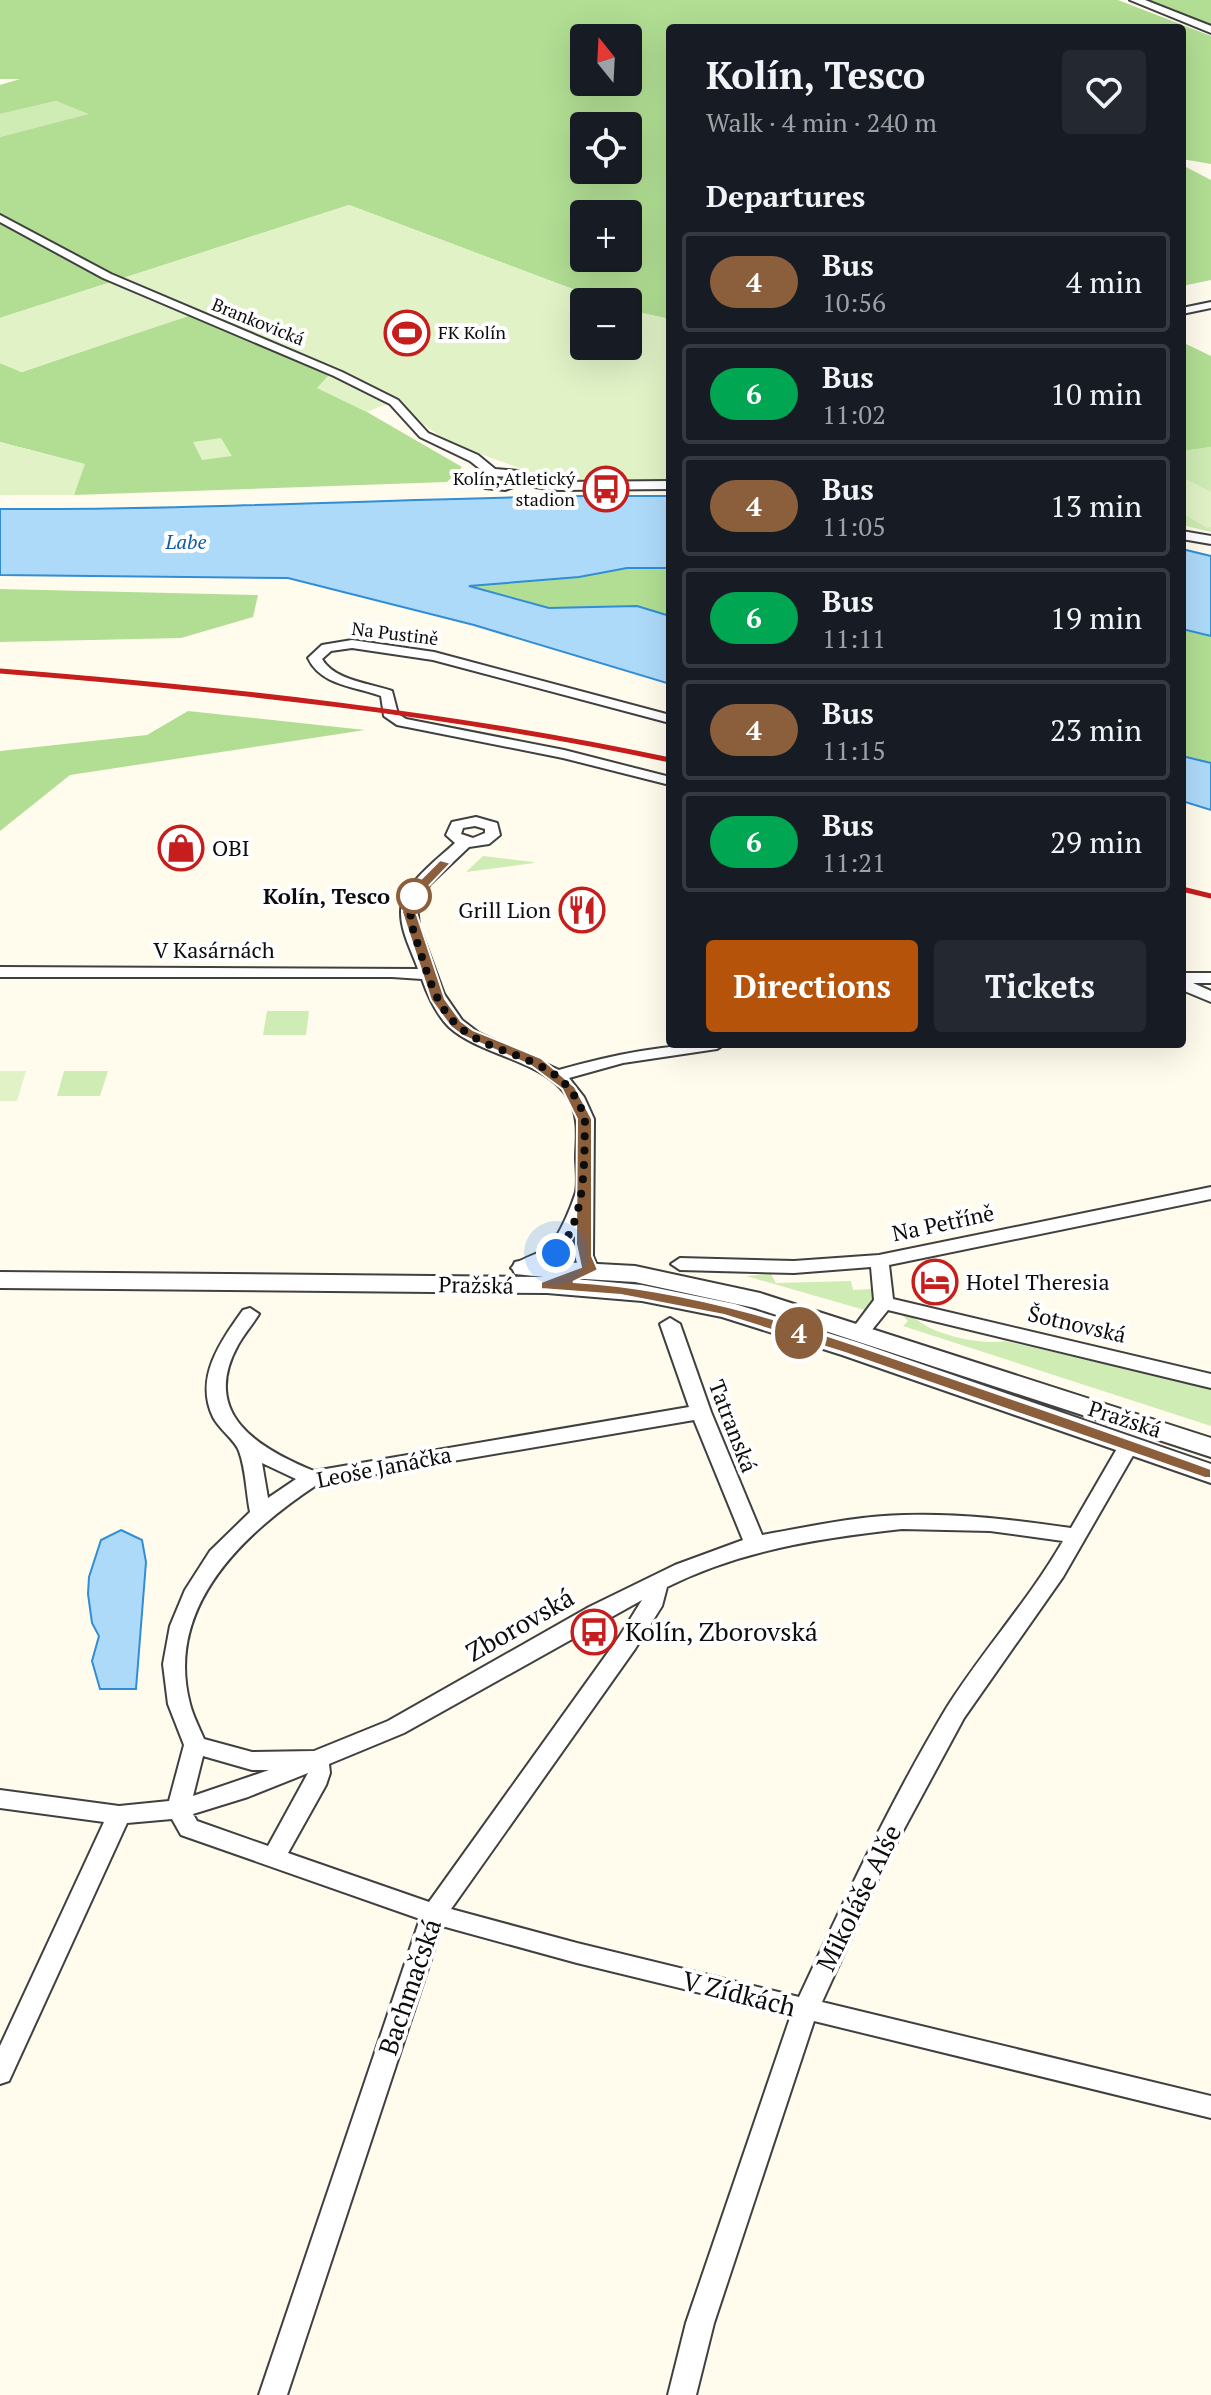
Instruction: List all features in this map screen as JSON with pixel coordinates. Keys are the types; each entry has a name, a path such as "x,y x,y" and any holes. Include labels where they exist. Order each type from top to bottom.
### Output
{"street":[{"path":"1135,0 1211,30"},
{"name":"Brankovická","path":"0,218 107,276 338,374 394,402 424,435 474,458 492,472 514,474 517,481 558,486 666,485"},
{"path":"1186,310 1211,305"},
{"path":"1186,310 1211,320"},
{"path":"1186,536 1211,540"},
{"name":"Na Pustině","path":"666,718 434,656 352,644 327,648 315,658 318,666 328,673 387,694 391,716 402,722 564,754 666,780"},
{"path":"465,842 416,892 409,906 411,923 429,975 438,1000 456,1024 488,1043 535,1061 575,1096 585,1119 584,1256 590,1270 621,1290"},
{"name":"V Kasárnách","path":"0,972 392,972 429,975"},
{"path":"1186,981 1211,978"},
{"path":"1186,983 1211,997"},
{"path":"555,1077 621,1058 690,1048"},
{"path":"517,1268 545,1260 561,1248 584,1190"},
{"name":"Na Petříně","path":"680,1264 794,1267 879,1261 1211,1193"},
{"path":"860,1332 885,1303 886,1293 879,1261"},
{"name":"Pražská","path":"0,1265 517,1268 635,1274 713,1289 860,1332 1211,1448"},
{"path":"547,1285 590,1270"},
{"name":"Pražská","path":"0,1280 547,1285 621,1290 726,1310 851,1349 1211,1474"},
{"name":"Šotnovská","path":"885,1303 1211,1381"},
{"path":"250,1314 229,1341 218,1376 216,1398 226,1425 249,1449 265,1459 313,1478"},
{"name":"Tatranská","path":"670,1324 701,1412 755,1544"},
{"name":"Leoše Janáčka","path":"195,1745 183,1723 175,1693 173,1667 181,1624 205,1573 226,1545 260,1511 313,1478 701,1412"},
{"name":"Mikoláše Alše","path":"682,2395 700,2323 805,2011 873,1864 956,1712 1056,1572 1129,1445"},
{"path":"249,1449 260,1511"},
{"name":"Zborovská","path":"0,1799 119,1815 178,1809 240,1791 396,1727 597,1613 708,1559 755,1544 824,1531 902,1522 990,1524 1077,1536"},
{"name":"Bachmačská","path":"273,2395 434,1914 627,1643 651,1606 657,1583"},
{"path":"178,1809 195,1745 252,1761 317,1760 319,1773 315,1785 274,1856"},
{"name":"V Zídkách","path":"178,1809 189,1828 434,1914 805,2011 1211,2107"},
{"path":"0,2072 119,1815"}],"green space":[{"path":"0,0 1118,0 1180,24 666,24 666,318 642,313 642,288 570,288 349,205 0,318 0,137 89,114 56,101 0,114 0,85 20,79 0,79"},
{"path":"1143,0 1211,0 1211,25 1147,1"},
{"path":"1186,26 1211,36 1211,164 1186,160"},
{"path":"56,101 91,114 0,137 0,114"},
{"path":"1186,167 1211,180 1211,280 1186,285"},
{"name":"FK Kolín","path":"349,205 570,288 570,360 642,360 642,313 666,318 666,482 563,481 538,475 448,442 392,402 367,412 317,388 329,375 189,316 21,372 0,363 0,318"},
{"path":"189,315 329,375 318,388 367,412 462,467 447,482 74,495 84,464 0,442 0,363 22,372"},
{"path":"1186,344 1211,356 1211,447 1186,450"},
{"path":"221,438 232,456 202,460 193,442"},
{"path":"0,442 85,464 74,495 0,495"},
{"path":"1211,447 1211,532 1186,526 1186,450"},
{"path":"1186,479 1211,492 1211,527 1207,528 1186,515"},
{"path":"627,568 666,568 666,615 637,606 549,608 468,586 579,577"},
{"path":"0,589 258,595 253,617 181,638 0,642"},
{"path":"1186,630 1211,636 1211,763 1186,757"},
{"path":"188,711 365,730 70,775 0,831 0,751 147,735"},
{"path":"483,856 534,862 534,863 466,872"},
{"path":"267,1011 309,1011 306,1035 263,1035"},
{"path":"0,1071 26,1071 17,1101 0,1101"},
{"path":"64,1071 108,1071 100,1096 57,1096"},
{"path":"771,1274 776,1283 851,1281 853,1290 871,1289 873,1303 868,1311 746,1276"},
{"path":"900,1313 955,1337 987,1342 1005,1341 1211,1388 1211,1426 903,1326 908,1321"}],"water":[{"name":"Labe","path":"666,496 666,568 627,568 579,577 469,586 549,608 637,606 666,615 666,683 474,625 288,578 0,575 0,509"},
{"path":"1186,550 1211,556 1211,636 1186,630"},
{"path":"1186,757 1211,763 1211,810 1186,802"},
{"path":"121,1530 142,1540 146,1562 136,1689 100,1689 92,1661 99,1636 92,1623 89,1577 101,1540"}],"railway":[{"path":"0,671 169,686 420,716 666,759"},
{"path":"1186,890 1211,896"}],"bus line":[{"name":"4","path":"445,863 416,892 409,906 411,923 438,1000 456,1024 468,1033 535,1061 568,1087 585,1119 584,1256 590,1270 547,1285 621,1290 726,1310 851,1349 1211,1474"}],"place":[{"name":"FK Kolín","path":"407,333"},
{"name":"Kolín, Atletický stadion","path":"606,489"},
{"name":"OBI","path":"181,848"},
{"name":"Kolín, Tesco","path":"414,896"},
{"name":"Grill Lion","path":"582,910"},
{"name":"Hotel Theresia","path":"935,1282"},
{"name":"Kolín, Zborovská","path":"594,1632"}],"route":[{"path":"414,896 416,892 409,906 411,923 438,1000 448,1014 468,1033 535,1061 568,1087 585,1119 584,1190 564,1242 556,1253"}]}
